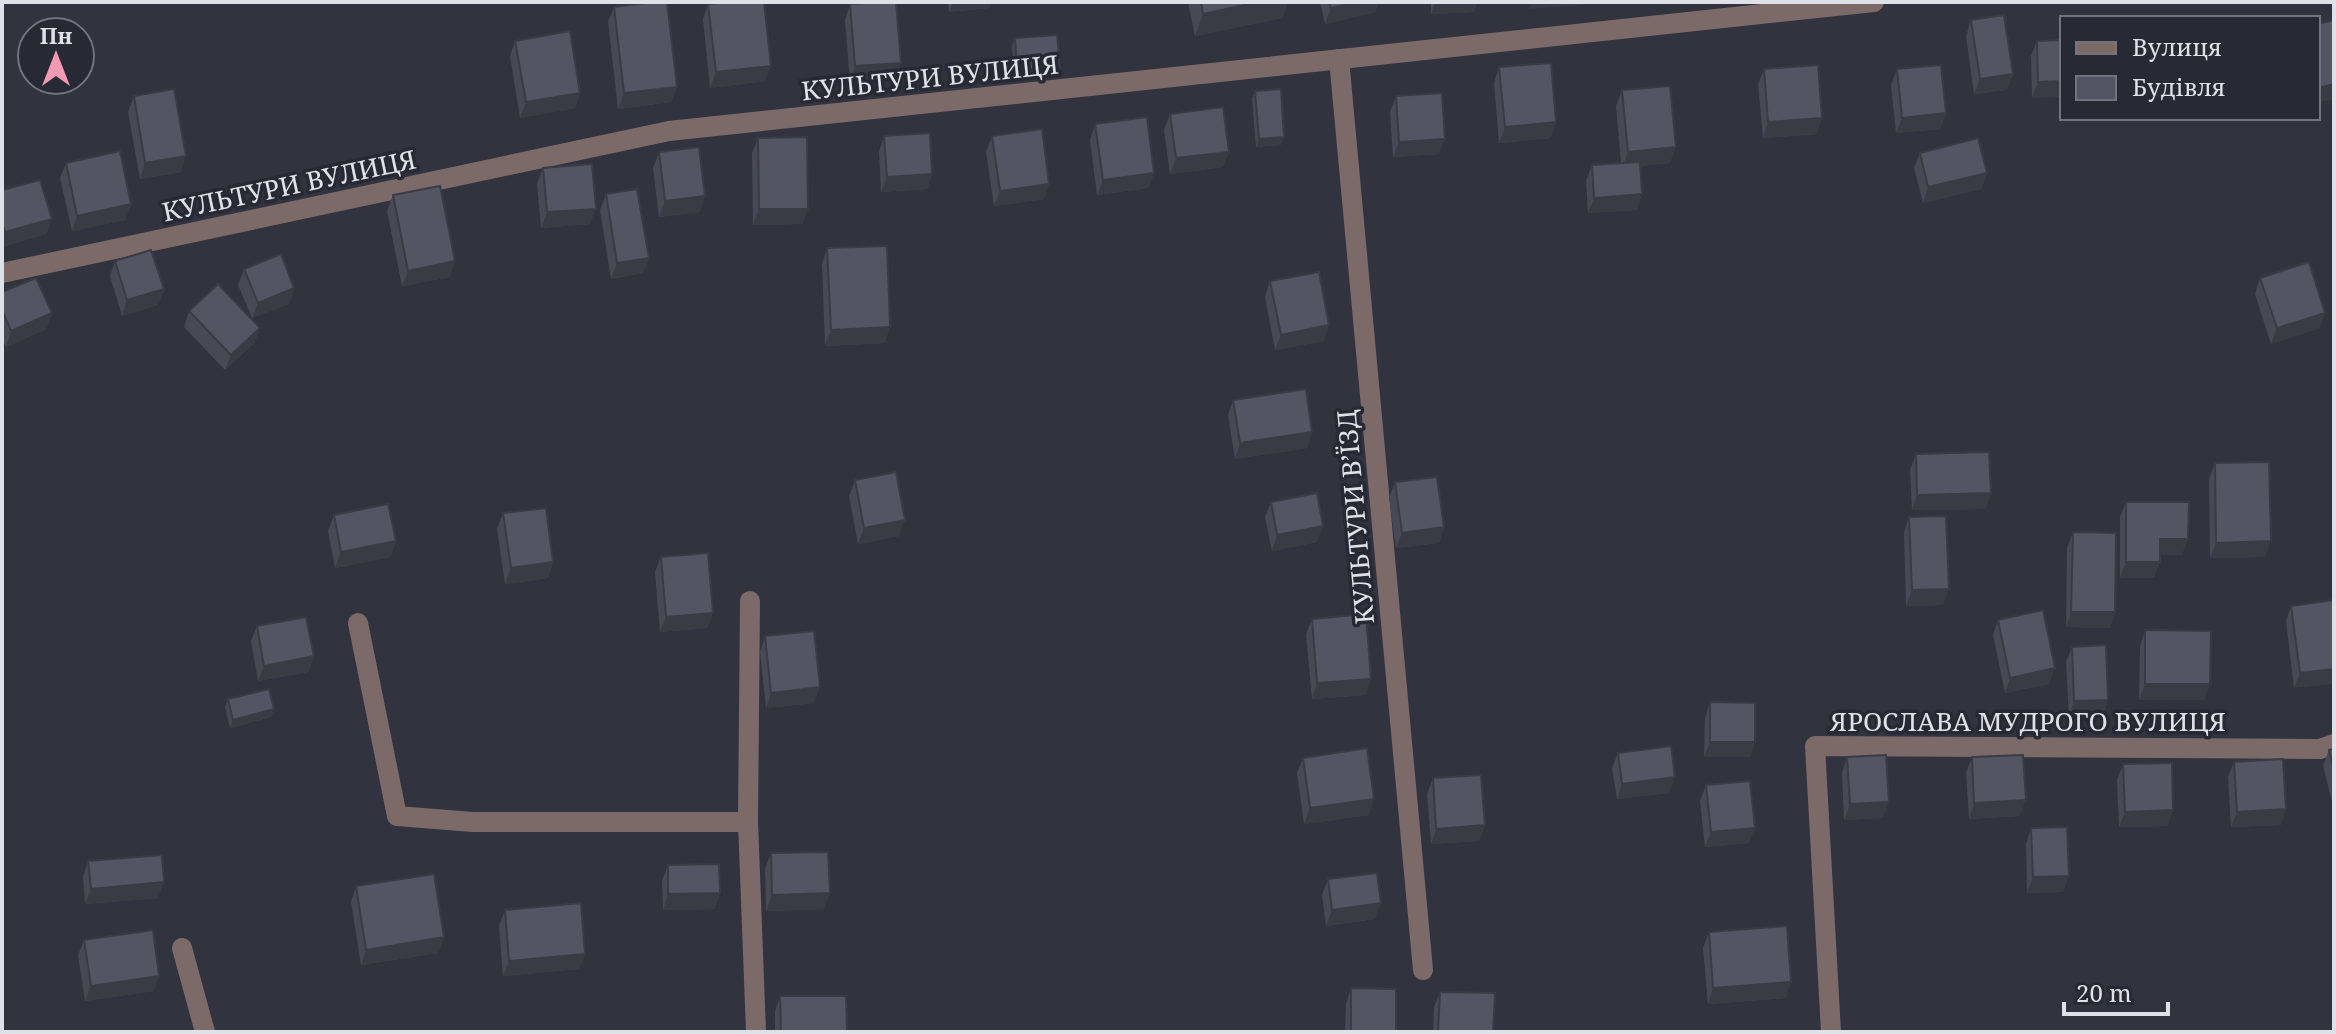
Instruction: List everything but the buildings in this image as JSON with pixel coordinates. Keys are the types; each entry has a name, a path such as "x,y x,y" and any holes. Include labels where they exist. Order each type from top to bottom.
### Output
{"street":[{"name":"КУЛЬТУРИ ВУЛИЦЯ","path":"2,273 669,131 1874,2"},
{"name":"КУЛЬТУРИ В’ЇЗД","path":"1339,59 1423,970"},
{"path":"750,601 748,822 756,1032"},
{"path":"358,623 397,816 473,822 748,822"},
{"name":"ЯРОСЛАВА МУДРОГО ВУЛИЦЯ","path":"1831,1032 1815,746 2320,749 2334,744"},
{"path":"182,948 205,1032"}]}
